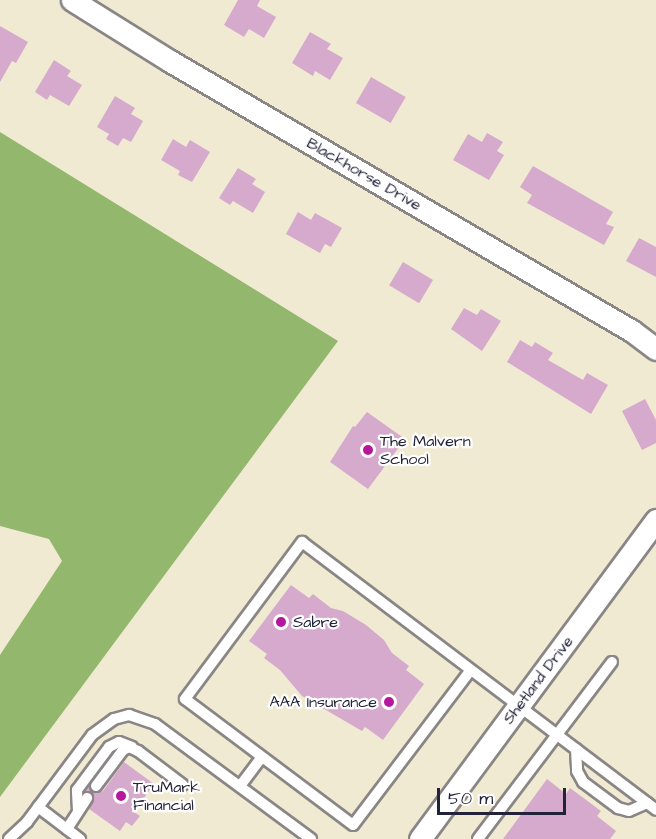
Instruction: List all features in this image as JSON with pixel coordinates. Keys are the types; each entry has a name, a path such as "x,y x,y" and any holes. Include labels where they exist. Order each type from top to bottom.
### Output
{"street":[{"name":"Blackhorse Drive","path":"72,0 170,61 632,332 656,349"},
{"name":"Shetland Drive","path":"420,839 654,526"}],"lane":[{"path":"470,671 353,825 185,699 302,542 651,806"},
{"path":"478,839 612,662"},
{"path":"9,839 27,822 92,735 114,719 129,715 155,724 311,839"},
{"path":"78,811 77,790 109,747 119,742 133,747 183,785"},
{"path":"96,786 123,750 133,747"},
{"path":"576,749 577,771 583,782 618,808 629,811 651,806"},
{"path":"240,786 262,757"},
{"path":"67,829 87,798"},
{"path":"38,807 80,839"},
{"path":"20,839 27,822"}],"green space":[{"path":"0,132 338,341 0,797 0,655 62,561 49,539 0,526"}],"building":[{"path":"238,0 260,0 257,6 276,17 264,38 249,29 244,37 224,25"},
{"path":"0,26 28,42 16,63 12,61 0,82"},
{"path":"310,32 331,44 327,49 343,58 330,80 315,71 313,76 292,63"},
{"path":"54,60 71,71 67,76 82,85 69,106 50,95 47,100 35,92"},
{"path":"371,77 406,97 391,123 356,103"},
{"path":"115,96 135,108 131,114 143,121 131,142 123,138 118,146 106,139 109,134 97,127"},
{"path":"487,133 503,142 497,151 504,155 489,180 453,160 468,134 482,142"},
{"path":"173,139 186,147 190,140 210,152 192,182 178,175 180,171 161,160"},
{"path":"533,166 613,212 606,224 614,227 604,245 527,203 532,195 520,187"},
{"path":"238,168 256,179 252,184 265,192 253,213 233,201 230,205 219,198"},
{"path":"298,212 311,220 315,213 342,228 331,247 325,244 320,253 286,234"},
{"path":"639,238 656,247 656,277 626,261"},
{"path":"403,262 433,280 419,303 389,285"},
{"path":"464,308 477,315 481,309 501,321 482,351 451,329"},
{"path":"520,340 532,347 535,342 553,353 548,360 583,380 587,373 608,385 591,414 507,362"},
{"path":"645,399 656,420 656,443 642,450 622,411"},
{"name":"The Malvern School","path":"367,412 405,439 368,489 330,462 353,426 355,427"},
{"path":"291,585 309,598 313,594 331,608 343,611 366,625 384,640 392,653 409,666 406,670 424,684 383,740 365,727 362,731 302,696 280,670 264,658 267,654 249,641"},
{"name":"TruMark Financial","path":"124,762 154,784 134,812 140,816 132,826 126,822 120,831 89,809 94,798 92,792 86,791 89,787 95,793 103,791"},
{"path":"547,779 566,794 570,788 601,811 597,816 616,831 610,839 503,839"}],"place":[{"name":"The Malvern School","path":"368,450"},
{"name":"Sabre","path":"281,622"},
{"name":"AAA Insurance","path":"389,702"},
{"name":"TruMark Financial","path":"121,796"}]}
